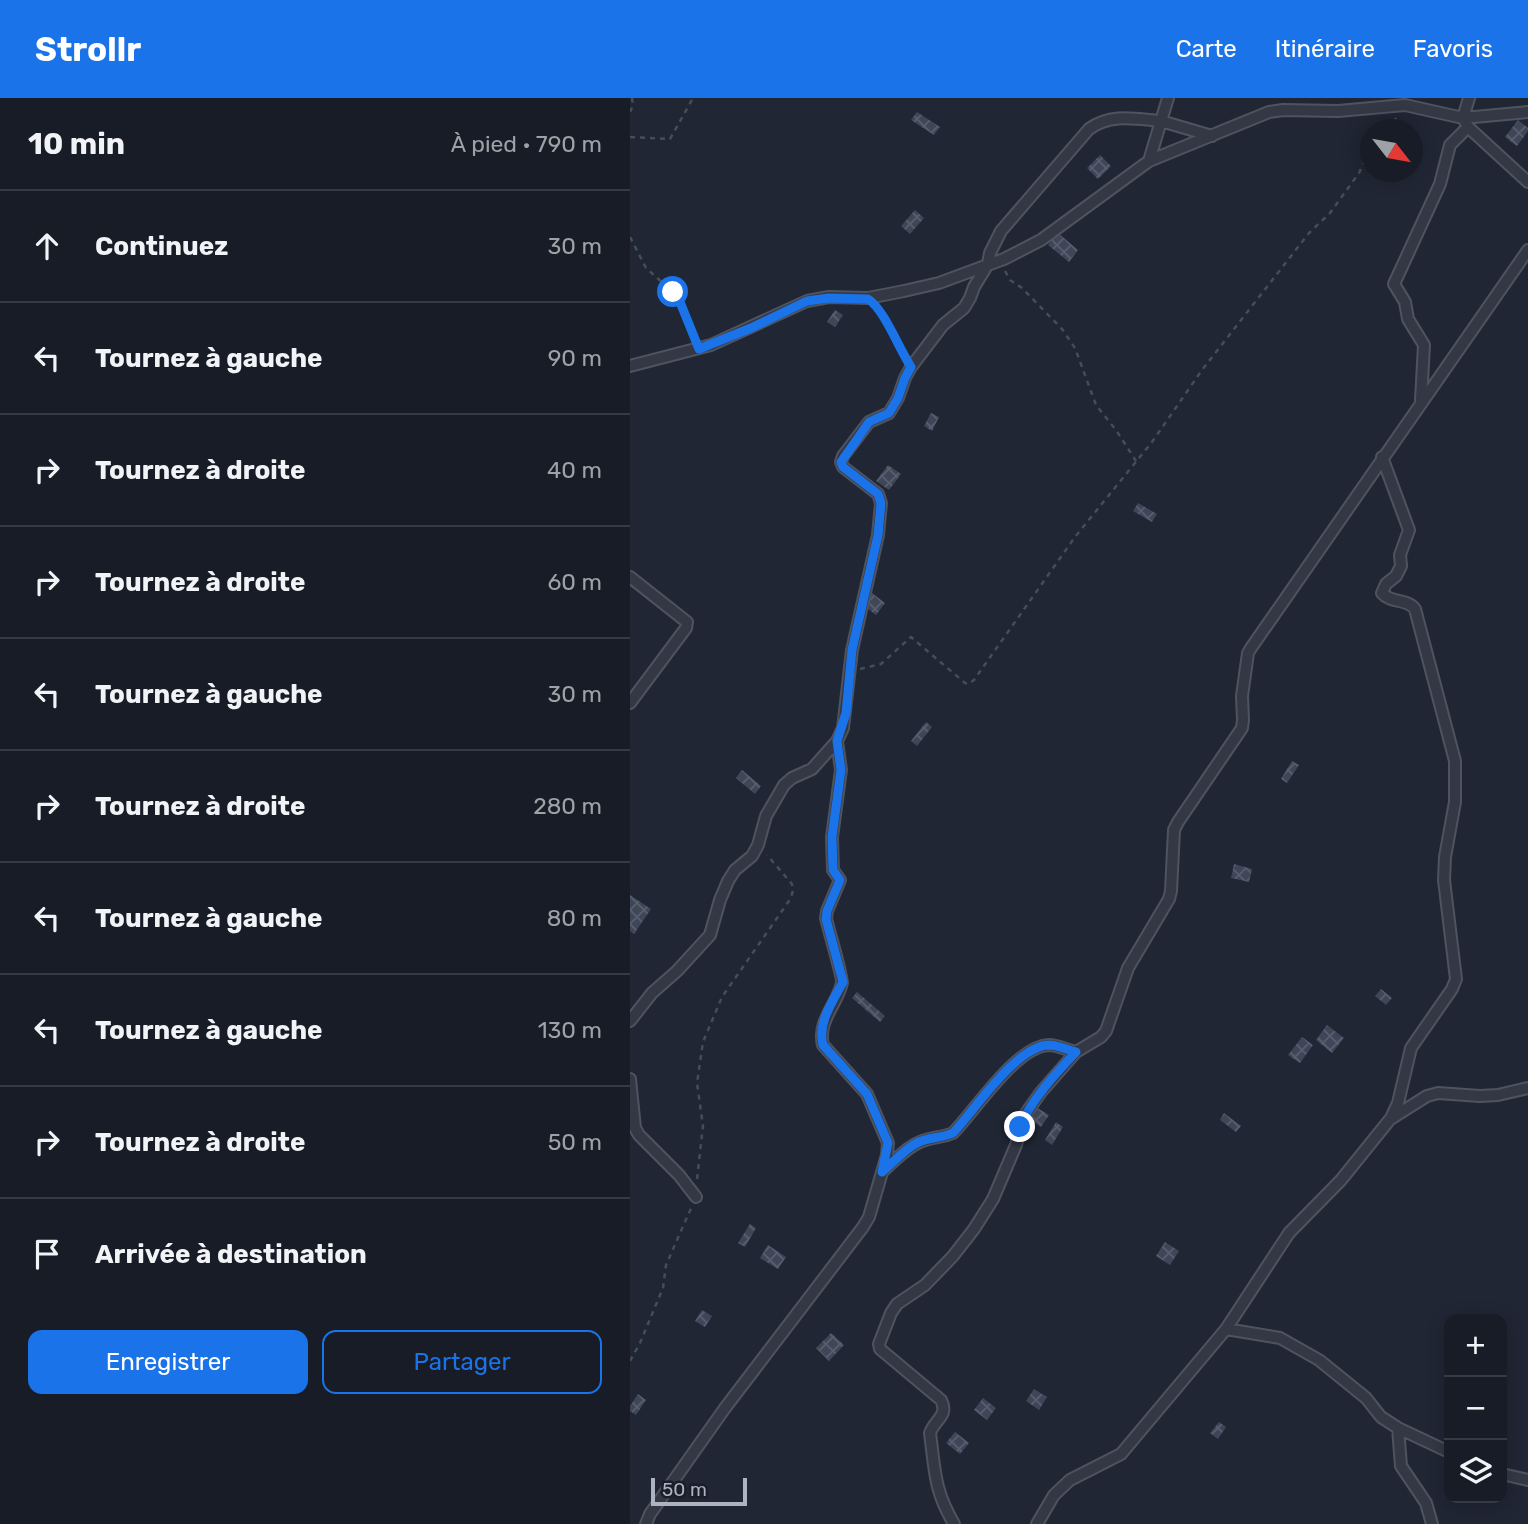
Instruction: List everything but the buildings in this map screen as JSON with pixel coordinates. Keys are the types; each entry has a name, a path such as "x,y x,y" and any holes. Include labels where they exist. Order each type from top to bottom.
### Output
{"street":[{"path":"1149,161 1168,98"},
{"path":"1422,400 1424,345 1408,319 1405,302 1394,284 1440,184 1450,145 1465,123 1469,98"},
{"path":"630,366 699,349 807,301 829,298 868,299 939,283 1004,259 1041,240 1149,161 1269,112 1338,111 1405,105 1465,123 1528,182"},
{"path":"1465,123 1528,112"},
{"path":"630,1021 652,993 677,971 710,935 728,881 735,870 752,856 766,816 784,785 811,769 837,741 846,713 852,650 878,535 881,503 878,494 843,467 841,462 869,422 889,413 911,367 943,325 964,308 988,264 990,253 1001,231 1089,129 1098,123 1118,118 1161,121 1212,136"},
{"path":"954,1524 941,1502 937,1488 930,1433 944,1414 944,1406 941,1400 880,1349 879,1344 891,1313 897,1304 925,1285 974,1229 993,1199 1016,1145 1024,1116 1076,1052 1106,1031 1128,968 1169,899 1174,831 1178,822 1241,729 1242,696 1251,648 1528,250"},
{"path":"1037,1524 1054,1495 1070,1480 1121,1454 1226,1329 1289,1233 1341,1180 1391,1118 1398,1103 1407,1056 1456,979 1444,880 1456,783 1455,761 1415,609 1408,602 1388,599 1382,593 1386,584 1399,571 1400,555 1409,530 1382,457"},
{"path":"630,578 687,622 686,628 630,703"},
{"path":"646,1524 650,1514 725,1408 863,1227 869,1217 887,1155 886,1135 867,1094 823,1045 821,1037 821,1027 843,982 826,919 840,880 833,870 832,837 841,770 837,741"},
{"path":"882,1172 922,1140 944,1138 953,1133 1025,1054 1050,1045 1076,1052"},
{"path":"630,1079 635,1128 679,1175 695,1197"},
{"path":"1391,1118 1427,1096 1438,1093 1480,1097 1528,1087"},
{"path":"1226,1329 1280,1338 1319,1360 1366,1398 1381,1417 1398,1429 1444,1450"},
{"path":"1398,1429 1401,1466 1426,1503 1432,1524"},
{"path":"1507,1475 1528,1480"}],"path":[{"path":"630,112 632,98"},
{"path":"630,137 670,139 693,98"},
{"path":"850,671 881,664 911,637 969,684 1075,537 1183,398 1186,390 1309,233 1330,213 1360,171"},
{"path":"630,237 646,268 673,292 680,302 699,349"},
{"path":"1004,259 1005,273 1010,280 1055,322 1075,348 1096,405 1136,461"},
{"path":"868,299 882,314 911,367"},
{"path":"630,1361 663,1288 666,1265 695,1197 703,1126 697,1083 703,1042 722,997 793,890 792,884 758,845"}],"route":[{"path":"673,292 680,302 699,349 807,301 829,298 868,299 882,314 911,367 889,413 869,422 841,462 843,467 878,494 881,516 852,650 846,713 837,741 841,770 832,837 833,870 840,880 826,919 843,982 821,1027 821,1037 823,1045 867,1094 886,1135 887,1155 882,1172 922,1140 944,1138 953,1133 1025,1054 1050,1045 1076,1052 1041,1092 1024,1116 1020,1127"}]}
